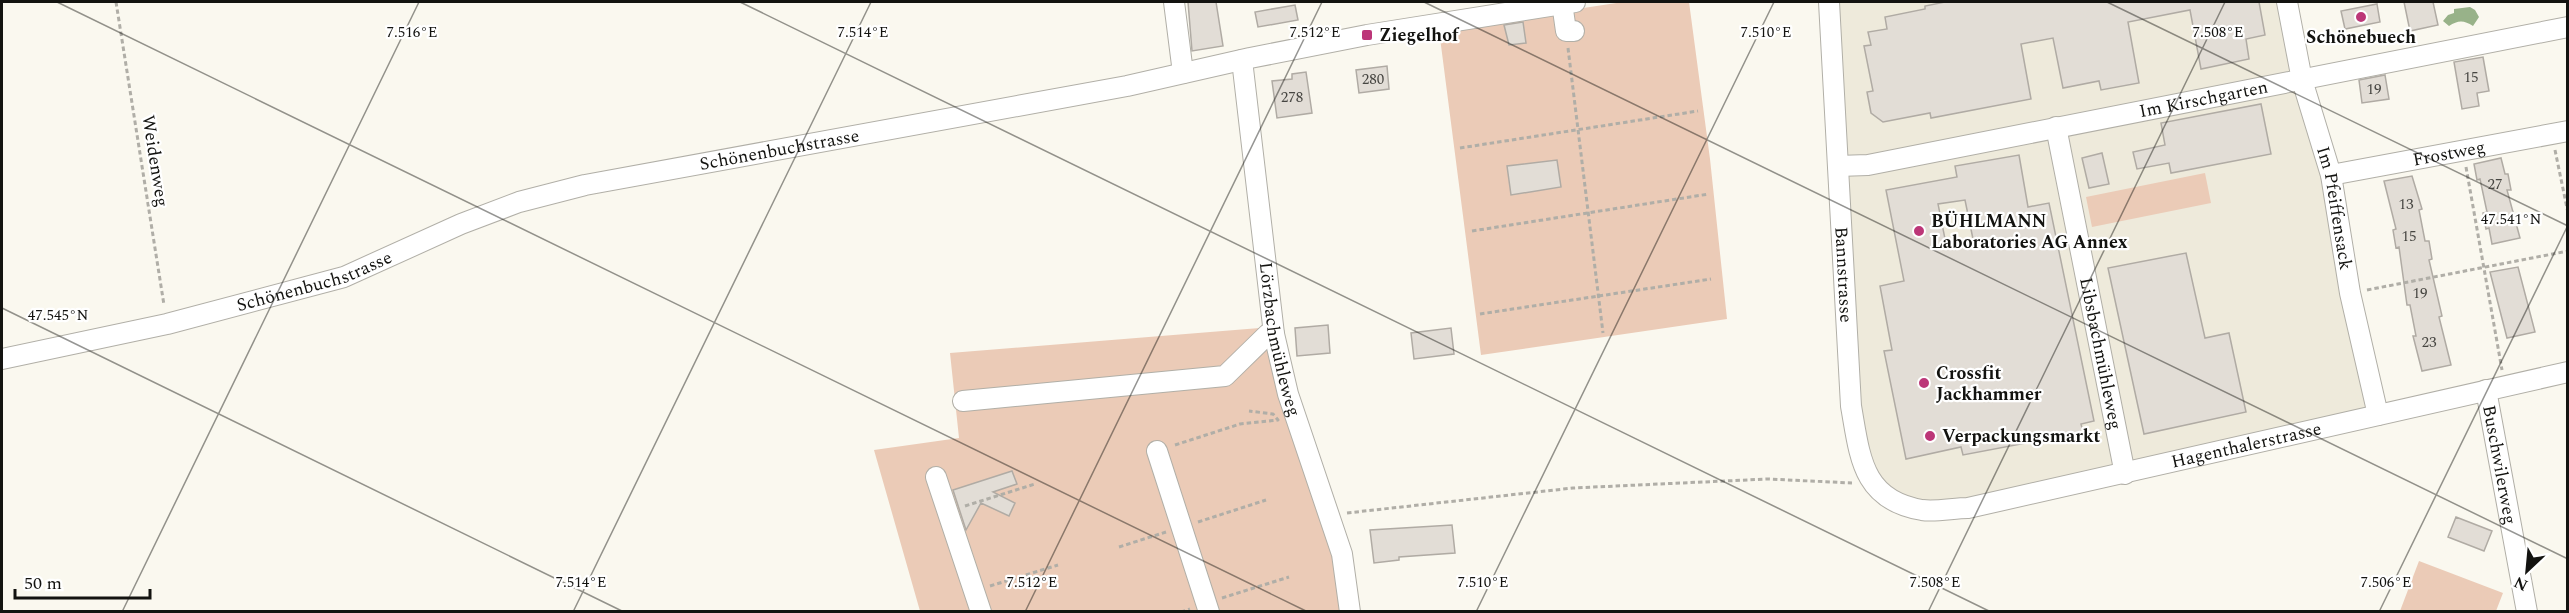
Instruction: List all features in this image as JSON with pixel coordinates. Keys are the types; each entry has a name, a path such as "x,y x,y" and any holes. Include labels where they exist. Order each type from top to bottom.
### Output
{"street":[{"path":"1174,2 1183,73"},
{"name":"Schönenbuchstrasse","path":"2,359 167,324 344,278 461,224 519,202 585,184 1127,87 1242,60 1403,29 1568,2"},
{"path":"1568,2 1570,31"},
{"name":"Bannstrasse","path":"1828,2 1851,406 1858,446 1871,484"},
{"name":"Im Pfeiffensack","path":"2287,2 2302,80 2331,175 2350,293 2378,415"},
{"name":"Im Kirschgarten","path":"1838,165 1868,165 2568,27"},
{"name":"Lörzbachmühleweg","path":"1242,60 1274,334 1288,394 1342,554 1350,612"},
{"name":"Libsbachmühleweg","path":"2056,127 2125,474"},
{"name":"Frostweg","path":"2331,175 2560,133"},
{"path":"963,401 1225,376 1268,334 1274,334"},
{"name":"Hagenthalerstrasse","path":"1871,484 1895,502 1924,510 1968,508 2568,372"},
{"name":"Buschwilerweg","path":"2486,390 2527,612"},
{"path":"1157,451 1207,608"},
{"path":"936,477 981,612"}],"path":[{"name":"Weidenweg","path":"116,2 167,324"},
{"path":"1570,31 1578,130 1603,333"},
{"path":"1460,148 1698,111"},
{"path":"2560,133 2568,213"},
{"path":"2463,150 2505,386"},
{"path":"1472,231 1709,194"},
{"path":"2350,293 2568,251"},
{"path":"1480,314 1711,279"},
{"path":"1157,451 1240,424 1278,420 1273,414 1249,411"},
{"path":"1329,515 1573,488 1768,479 1871,484"},
{"path":"948,512 1035,484"},
{"path":"974,591 1058,565"},
{"path":"1180,612 1207,608 1289,577"}],"shaded area":[{"path":"1623,2 1689,2 1710,159 1727,319 1481,355 1439,30"},
{"path":"1820,2 2279,2 2331,175 2378,415 1968,508 1895,502 1858,446"},
{"path":"2470,7 2479,17 2473,26 2461,22 2449,26 2443,21 2448,15 2454,13 2454,9"},
{"path":"2205,173 2211,203 2092,227 2086,197"},
{"path":"1273,327 1325,511 1344,611 920,611 874,450 959,438 950,353"},
{"path":"2419,561 2503,593 2496,611 2400,611"}],"building":[{"path":"1188,2 1216,2 1223,46 1192,51"},
{"path":"1945,2 2259,2 2265,35 2246,39 2249,59 2201,69 2190,10 2128,22 2139,83 2101,90 2099,81 2063,88 2053,38 2021,44 2031,99 1931,118 1930,113 1883,122 1871,113 1867,92 1873,91 1864,46 1871,45 1868,32 1887,29 1885,17 1925,9 1925,6"},
{"path":"2404,2 2433,2 2438,25 2410,31"},
{"name":"Schönebuech","path":"2377,4 2380,22 2345,29 2341,11"},
{"path":"1295,5 1298,20 1258,27 1255,12"},
{"path":"1523,22 1526,43 1509,45 1504,25"},
{"path":"2483,57 2489,91 2477,93 2479,106 2462,109 2454,62"},
{"path":"1387,66 1389,89 1359,93 1356,70"},
{"path":"1306,72 1312,113 1277,118 1272,81 1292,79 1292,74"},
{"path":"2385,75 2389,99 2362,103 2359,80"},
{"path":"2261,104 2271,154 2171,173 2169,163 2137,169 2133,152 2165,145 2161,123"},
{"path":"2102,153 2109,184 2089,188 2082,158"},
{"path":"2019,155 2028,207 2049,203 2094,421 2081,424 2083,432 1963,455 1961,447 1906,459 1884,351 1892,350 1880,286 1904,281 1886,190 1957,177 1955,166","holes":["1965,200 1973,239 1946,244 1938,204"]},
{"path":"2501,158 2505,174 2508,174 2511,190 2507,190 2520,238 2492,244 2483,213 2487,212 2480,179 2477,180 2474,164"},
{"path":"1557,160 1561,187 1511,195 1507,166"},
{"path":"2412,176 2422,209 2419,210 2425,241 2429,241 2432,259 2429,260 2442,316 2439,317 2451,365 2422,371 2413,336 2416,336 2410,305 2407,305 2399,247 2396,248 2393,230 2396,229 2384,181"},
{"path":"2186,253 2205,338 2229,333 2246,412 2144,434 2108,268"},
{"path":"2518,267 2535,332 2507,338 2490,272"},
{"path":"1328,325 1330,353 1297,356 1295,328"},
{"path":"1451,328 1454,354 1414,359 1411,333"},
{"path":"1012,471 1017,484 993,492 1015,503 1009,516 981,503 966,530 953,490"},
{"path":"2456,517 2492,531 2484,551 2448,537"},
{"path":"1452,525 1455,553 1399,557 1399,560 1374,563 1370,530"}],"place":[{"name":"Schönebuech","path":"2361,17"},
{"name":"Ziegelhof","path":"1367,35"},
{"name":"BÜHLMANN Laboratories AG Annex","path":"1919,231"},
{"name":"Crossfit Jackhammer","path":"1924,383"},
{"name":"Verpackungsmarkt","path":"1930,436"}]}
